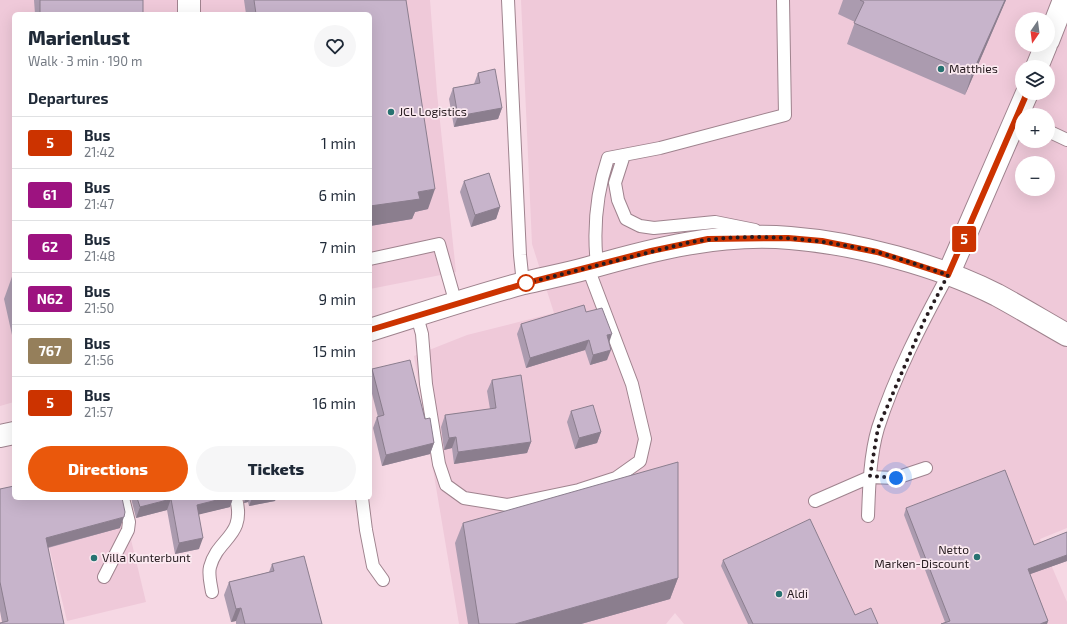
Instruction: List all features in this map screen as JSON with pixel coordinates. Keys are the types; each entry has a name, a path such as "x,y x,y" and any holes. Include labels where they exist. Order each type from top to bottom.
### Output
{"street":[{"path":"189,0 190,12"},
{"path":"1055,23 1064,0"},
{"path":"948,275 1015,128"},
{"path":"372,329 523,284 651,251 708,239 788,238 822,241 877,252 948,275 996,295 1067,335"},
{"path":"0,436 12,433"}],"lane":[{"path":"508,0 520,256 523,284"},
{"path":"417,316 422,334 426,384 439,464 446,484 464,498 507,505 579,490 616,478 640,461 645,439 632,384 592,266 596,210 603,173 608,158 786,115 783,0"},
{"path":"1055,134 1067,140"},
{"path":"624,155 615,183 618,200 626,219 640,226 654,228 715,222 788,238"},
{"path":"372,259 439,244 456,304"},
{"path":"868,516 870,476 878,428 924,321 948,275"},
{"path":"815,501 870,476 896,478 926,468"},
{"path":"104,577 128,530 129,522 124,500"},
{"path":"212,592 209,569 218,549 231,536 238,522 236,500"},
{"path":"362,500 373,566 383,580"}],"shaded area":[{"path":"0,0 430,0 437,93 456,272 372,289 372,12 12,12 12,403 0,406"},
{"path":"521,0 1067,0 1067,528 1040,539 1067,602 1067,624 684,624 675,613 666,624 459,624 414,356 467,335 554,313 532,244"},
{"name":"Villa Kunterbunt","path":"110,500 121,500 146,602 67,621 41,513"}],"building":[{"path":"40,0 143,0 143,12 40,12"},
{"name":"JCL Logistics","path":"254,0 406,0 435,189 418,192 420,199 372,206 372,12 256,12"},
{"name":"Matthies","path":"860,0 1005,0 972,74 854,23 864,2"},
{"path":"495,69 502,108 458,116 453,88 480,83 478,73"},
{"path":"489,173 500,207 475,215 464,181"},
{"path":"584,305 586,312 602,308 612,334 607,335 611,350 593,355 589,340 530,358 521,324"},
{"path":"410,360 425,419 430,418 434,443 386,455 377,417 384,415 372,369"},
{"path":"521,375 531,442 458,452 456,437 449,438 445,415 496,408 492,380"},
{"path":"593,405 601,432 579,438 571,411"},
{"path":"678,462 678,578 515,624 479,624 463,523"},
{"name":"Netto Marken-Discount","path":"1005,470 1034,545 1067,532 1067,555 1028,569 1048,621 1040,624 941,624 950,621 906,508"},
{"path":"12,486 12,500 122,500 125,512 124,517 46,538 64,624 0,624 8,621 0,582 0,489"},
{"path":"138,500 167,500 140,507"},
{"path":"171,500 217,500 197,505 203,538 179,543"},
{"path":"810,519 855,615 871,608 878,624 753,624 723,560"},
{"path":"304,556 322,624 245,624 241,608 236,609 229,582 274,571 272,564"}],"bus line":[{"name":"5","path":"372,329 523,284 651,251 708,239 748,237 822,241 877,252 948,275 1024,100"}],"place":[{"name":"Matthies","path":"941,69"},
{"name":"JCL Logistics","path":"391,112"},
{"name":"Netto Marken-Discount","path":"977,557"},
{"name":"Villa Kunterbunt","path":"94,558"},
{"name":"Aldi","path":"779,594"}],"route":[{"path":"526,283 523,284 686,243 708,239 748,237 822,241 877,252 948,275 924,321 878,428 870,476 896,478"}]}
